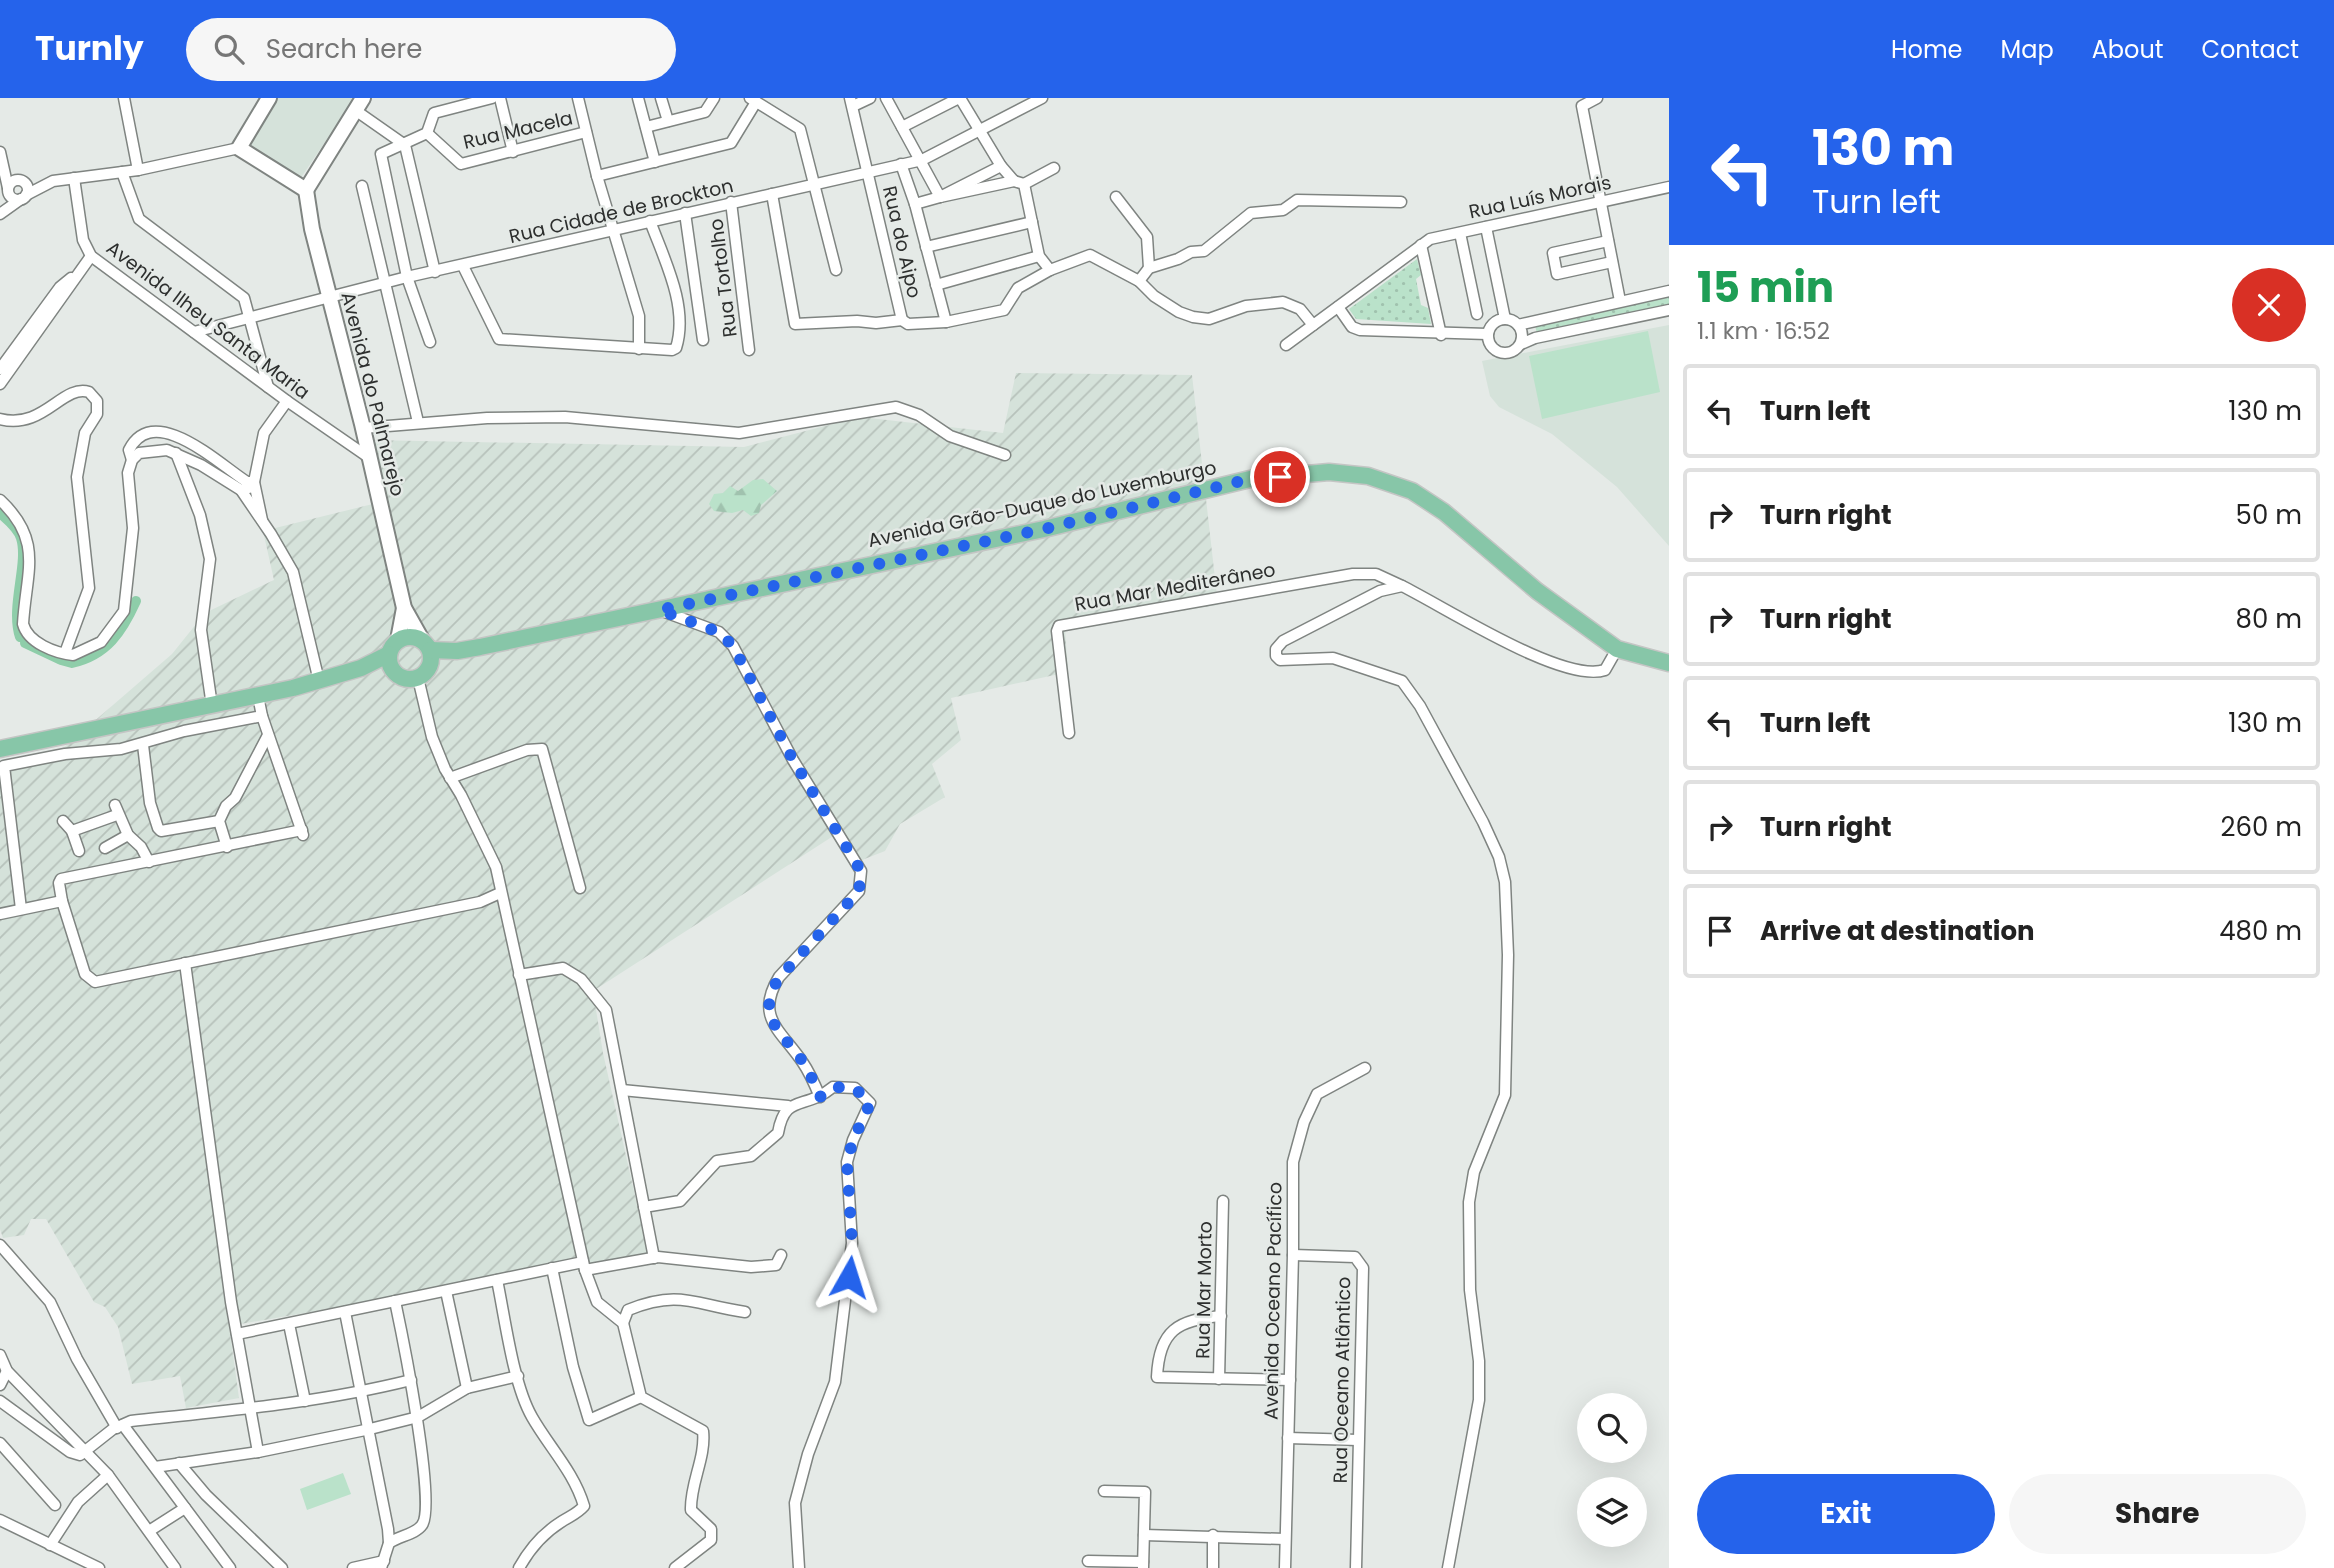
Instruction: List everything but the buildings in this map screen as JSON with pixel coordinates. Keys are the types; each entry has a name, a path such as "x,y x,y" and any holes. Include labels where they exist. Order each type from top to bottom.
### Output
{"main road":[{"name":"Avenida Grão-Duque do Luxemburgo","path":"427,651 457,651 659,610 1044,529 1250,479 1329,472 1382,480 1425,499 1537,591 1617,649 1669,663"},
{"path":"0,749 212,706 318,681 361,668 411,636 427,651 418,678 361,668"},
{"path":"393,647 390,666 398,675"}],"street":[{"path":"124,98 138,170"},
{"path":"239,148 269,98"},
{"path":"430,342 407,277 380,160 386,151 405,145 427,133 434,113 492,98"},
{"path":"500,98 513,152"},
{"path":"578,98 612,230 639,316 639,349"},
{"path":"638,98 654,162"},
{"path":"661,98 668,121"},
{"path":"646,127 705,112 714,98"},
{"path":"852,102 870,98"},
{"path":"886,98 940,197"},
{"path":"902,127 959,98 1001,166 1014,181"},
{"name":"Rua Cidade de Brockton","path":"194,332 407,277 922,160 1042,98"},
{"path":"1597,98 1582,106 1620,301"},
{"path":"597,176 731,143 753,100 800,129 836,270"},
{"name":"Rua do Aipo","path":"852,102 902,320"},
{"path":"0,213 14,181 53,181 138,170 239,148 306,190 359,104 405,145 436,272"},
{"name":"Rua Macela","path":"427,133 461,164 586,132"},
{"path":"0,153 27,186 23,197"},
{"path":"0,153 8,190 14,198 23,197"},
{"path":"901,164 915,204 946,322"},
{"path":"940,197 1001,166"},
{"path":"915,204 1014,181 1024,184 1054,168"},
{"path":"122,172 139,219 244,298 268,387"},
{"name":"Avenida Ilheu Santa Maria","path":"74,178 83,240 91,256 286,401 371,459"},
{"path":"0,213 53,181"},
{"path":"1024,184 1039,256 1050,270"},
{"path":"362,186 418,422"},
{"name":"Rua Luís Morais","path":"1286,345 1430,239 1669,187"},
{"name":"Avenida do Palmarejo","path":"306,190 404,608 427,651"},
{"path":"772,194 795,324 902,320 908,324 946,322 1004,310 1018,288 1050,270 1090,255 1139,281 1154,296 1179,312 1203,320 1254,304 1283,302 1300,309 1312,326"},
{"path":"1116,197 1147,237 1149,268"},
{"path":"1139,281 1149,268 1178,260 1191,251 1204,251 1251,213 1283,209 1297,200 1401,202"},
{"name":"Rua Tortolho","path":"731,202 749,349"},
{"path":"685,213 703,340"},
{"path":"463,266 499,339 639,349 676,348 680,337 674,285 650,221"},
{"path":"926,247 1032,222"},
{"path":"1486,227 1505,319"},
{"path":"1460,233 1477,314"},
{"path":"1608,241 1553,253 1557,274 1612,262"},
{"path":"1421,245 1441,334"},
{"path":"0,384 91,256"},
{"path":"936,285 1039,256"},
{"path":"0,369 60,287 79,270"},
{"path":"1669,291 1518,325 1505,319 1492,325 1488,334 1492,348 1501,353 1513,352 1521,344 1535,338 1669,310"},
{"path":"1338,307 1356,329 1488,334"},
{"path":"1518,325 1522,334 1521,344"},
{"path":"0,419 16,422 38,416 77,391 89,392 97,401 97,414 85,433 77,477 89,588 65,653"},
{"path":"263,524 254,482 266,427 286,401"},
{"path":"363,428 487,418 605,418 739,433 896,407 919,415 950,436 1005,455"},
{"path":"0,500 22,524 29,545 23,620 25,633 34,640 65,653 79,653 101,642 124,611 126,567 132,534 128,481 132,460 130,450 138,439 169,432 180,436 247,482 254,482"},
{"path":"132,460 142,452 160,449 176,453 241,490 293,572 318,681"},
{"path":"176,453 190,484 208,547 210,573 203,594 201,630 212,706"},
{"path":"241,490 249,488 254,482"},
{"name":"Rua Mar Mediterâneo","path":"1069,733 1057,631 1059,626 1353,574 1376,574 1402,586"},
{"path":"1448,1568 1476,1418 1480,1382 1470,1290 1469,1202 1474,1172 1506,1095 1508,955 1505,882 1499,857 1483,822 1420,706 1402,681 1333,657 1288,662 1276,656 1276,649 1283,641 1380,591 1402,586 1560,667 1594,674 1605,670 1617,649"},
{"name":"Avenida do Palmarejo","path":"393,647 404,608"},
{"path":"659,610 719,632 733,646 793,760 861,871 859,891 779,978 770,992 767,1005 771,1021 804,1064 820,1097"},
{"path":"418,678 432,737 496,867 584,1266 597,1302 623,1323"},
{"path":"258,696 268,735 302,832 61,879 59,883 62,901 89,981 95,982 480,902 500,892"},
{"path":"21,909 4,765 65,754 143,745 184,731 262,716"},
{"path":"227,847 219,821 226,806 235,798 268,735"},
{"path":"143,745 150,803 158,828 161,831 219,821"},
{"path":"450,778 527,751 541,749 580,888"},
{"path":"115,805 128,835 141,847 149,862"},
{"path":"72,831 114,816"},
{"path":"63,821 72,831 79,851"},
{"path":"105,848 128,835"},
{"path":"0,914 62,901"},
{"path":"185,963 237,1335 258,1452"},
{"path":"519,975 563,968 581,979 606,1010 654,1258"},
{"name":"Avenida Oceano Pacífico","path":"1285,1568 1293,1162 1304,1122 1317,1094 1365,1068"},
{"path":"622,1090 788,1106 820,1097 833,1087 855,1088 870,1104 853,1140 847,1162 852,1242 835,1382 808,1454 795,1503 799,1568"},
{"path":"644,1207 680,1201 717,1161 751,1156 778,1133 781,1115 788,1106"},
{"name":"Rua Mar Morto","path":"1219,1379 1223,1201"},
{"path":"0,1245 50,1302 120,1426 155,1467 230,1568"},
{"path":"237,1335 552,1268 654,1258 751,1267 776,1265 781,1255"},
{"name":"Rua Oceano Atlântico","path":"1293,1255 1355,1257 1363,1268 1356,1568"},
{"path":"552,1268 573,1367 589,1420 641,1397"},
{"path":"497,1280 531,1416 579,1489 584,1506 578,1513 563,1520 536,1541 519,1568"},
{"path":"446,1291 467,1388"},
{"path":"675,1568 711,1540 711,1529 691,1510 691,1492 704,1443 703,1431 641,1397 623,1323 628,1310 678,1297 745,1312"},
{"path":"390,1543 417,1531 426,1514 418,1416 395,1301"},
{"path":"345,1312 363,1392 390,1543 383,1565 353,1568"},
{"path":"1221,1316 1193,1318 1168,1335 1158,1357 1157,1377 1290,1380"},
{"path":"289,1324 305,1401"},
{"path":"0,1355 7,1371 108,1475 175,1568"},
{"path":"0,1385 7,1371"},
{"path":"155,1467 258,1452 370,1429 418,1416 467,1388 519,1376"},
{"path":"0,1401 70,1452 80,1454 120,1426 363,1392 411,1380"},
{"path":"1288,1438 1358,1440"},
{"path":"0,1443 55,1505"},
{"path":"179,1463 206,1495 282,1568"},
{"path":"50,1545 78,1502 108,1475"},
{"path":"1088,1561 1143,1565 1145,1492 1104,1492"},
{"path":"149,1531 186,1508"},
{"path":"0,1520 96,1567"},
{"path":"1144,1535 1285,1539"},
{"path":"1213,1535 1213,1568"}],"shaded area":[{"path":"278,98 355,98 300,179 250,145"},
{"path":"1669,325 1669,546 1617,487 1552,434 1499,407 1490,396 1482,361"},
{"path":"1016,373 1192,375 1218,605 1065,629 1068,672 951,698 961,740 932,764 945,797 900,824 885,851 862,860 841,831 593,991 603,1053 648,1254 229,1326 239,1398 186,1408 180,1376 132,1384 118,1327 105,1307 94,1302 46,1219 31,1219 24,1235 3,1238 0,1229 0,764 61,750 172,654 205,613 274,580 263,531 381,502 368,440 744,447 860,417 1003,433"}],"green space":[{"path":"1417,259 1421,275 1416,279 1421,305 1428,308 1431,324 1356,319 1349,309"},
{"path":"1669,296 1669,305 1537,334 1535,325"},
{"path":"1648,331 1660,392 1542,419 1529,356"},
{"path":"763,479 777,491 761,505 759,513 751,516 743,510 732,513 714,511 709,504 714,494 723,493 730,486 738,491 753,480"},
{"path":"343,1473 351,1494 307,1510 300,1489"}],"waterway":[{"path":"0,513 18,531 23,548 17,612 20,637"},
{"path":"61,660 72,663 104,648 119,632 136,601"},
{"path":"25,643 59,659"}],"route":[{"path":"849,1277 852,1242 847,1162 853,1140 870,1104 855,1088 833,1087 820,1097 804,1064 771,1021 767,1005 770,992 779,978 859,891 861,871 793,760 733,646 719,632 659,610 1148,506 1250,479 1280,477"}]}
